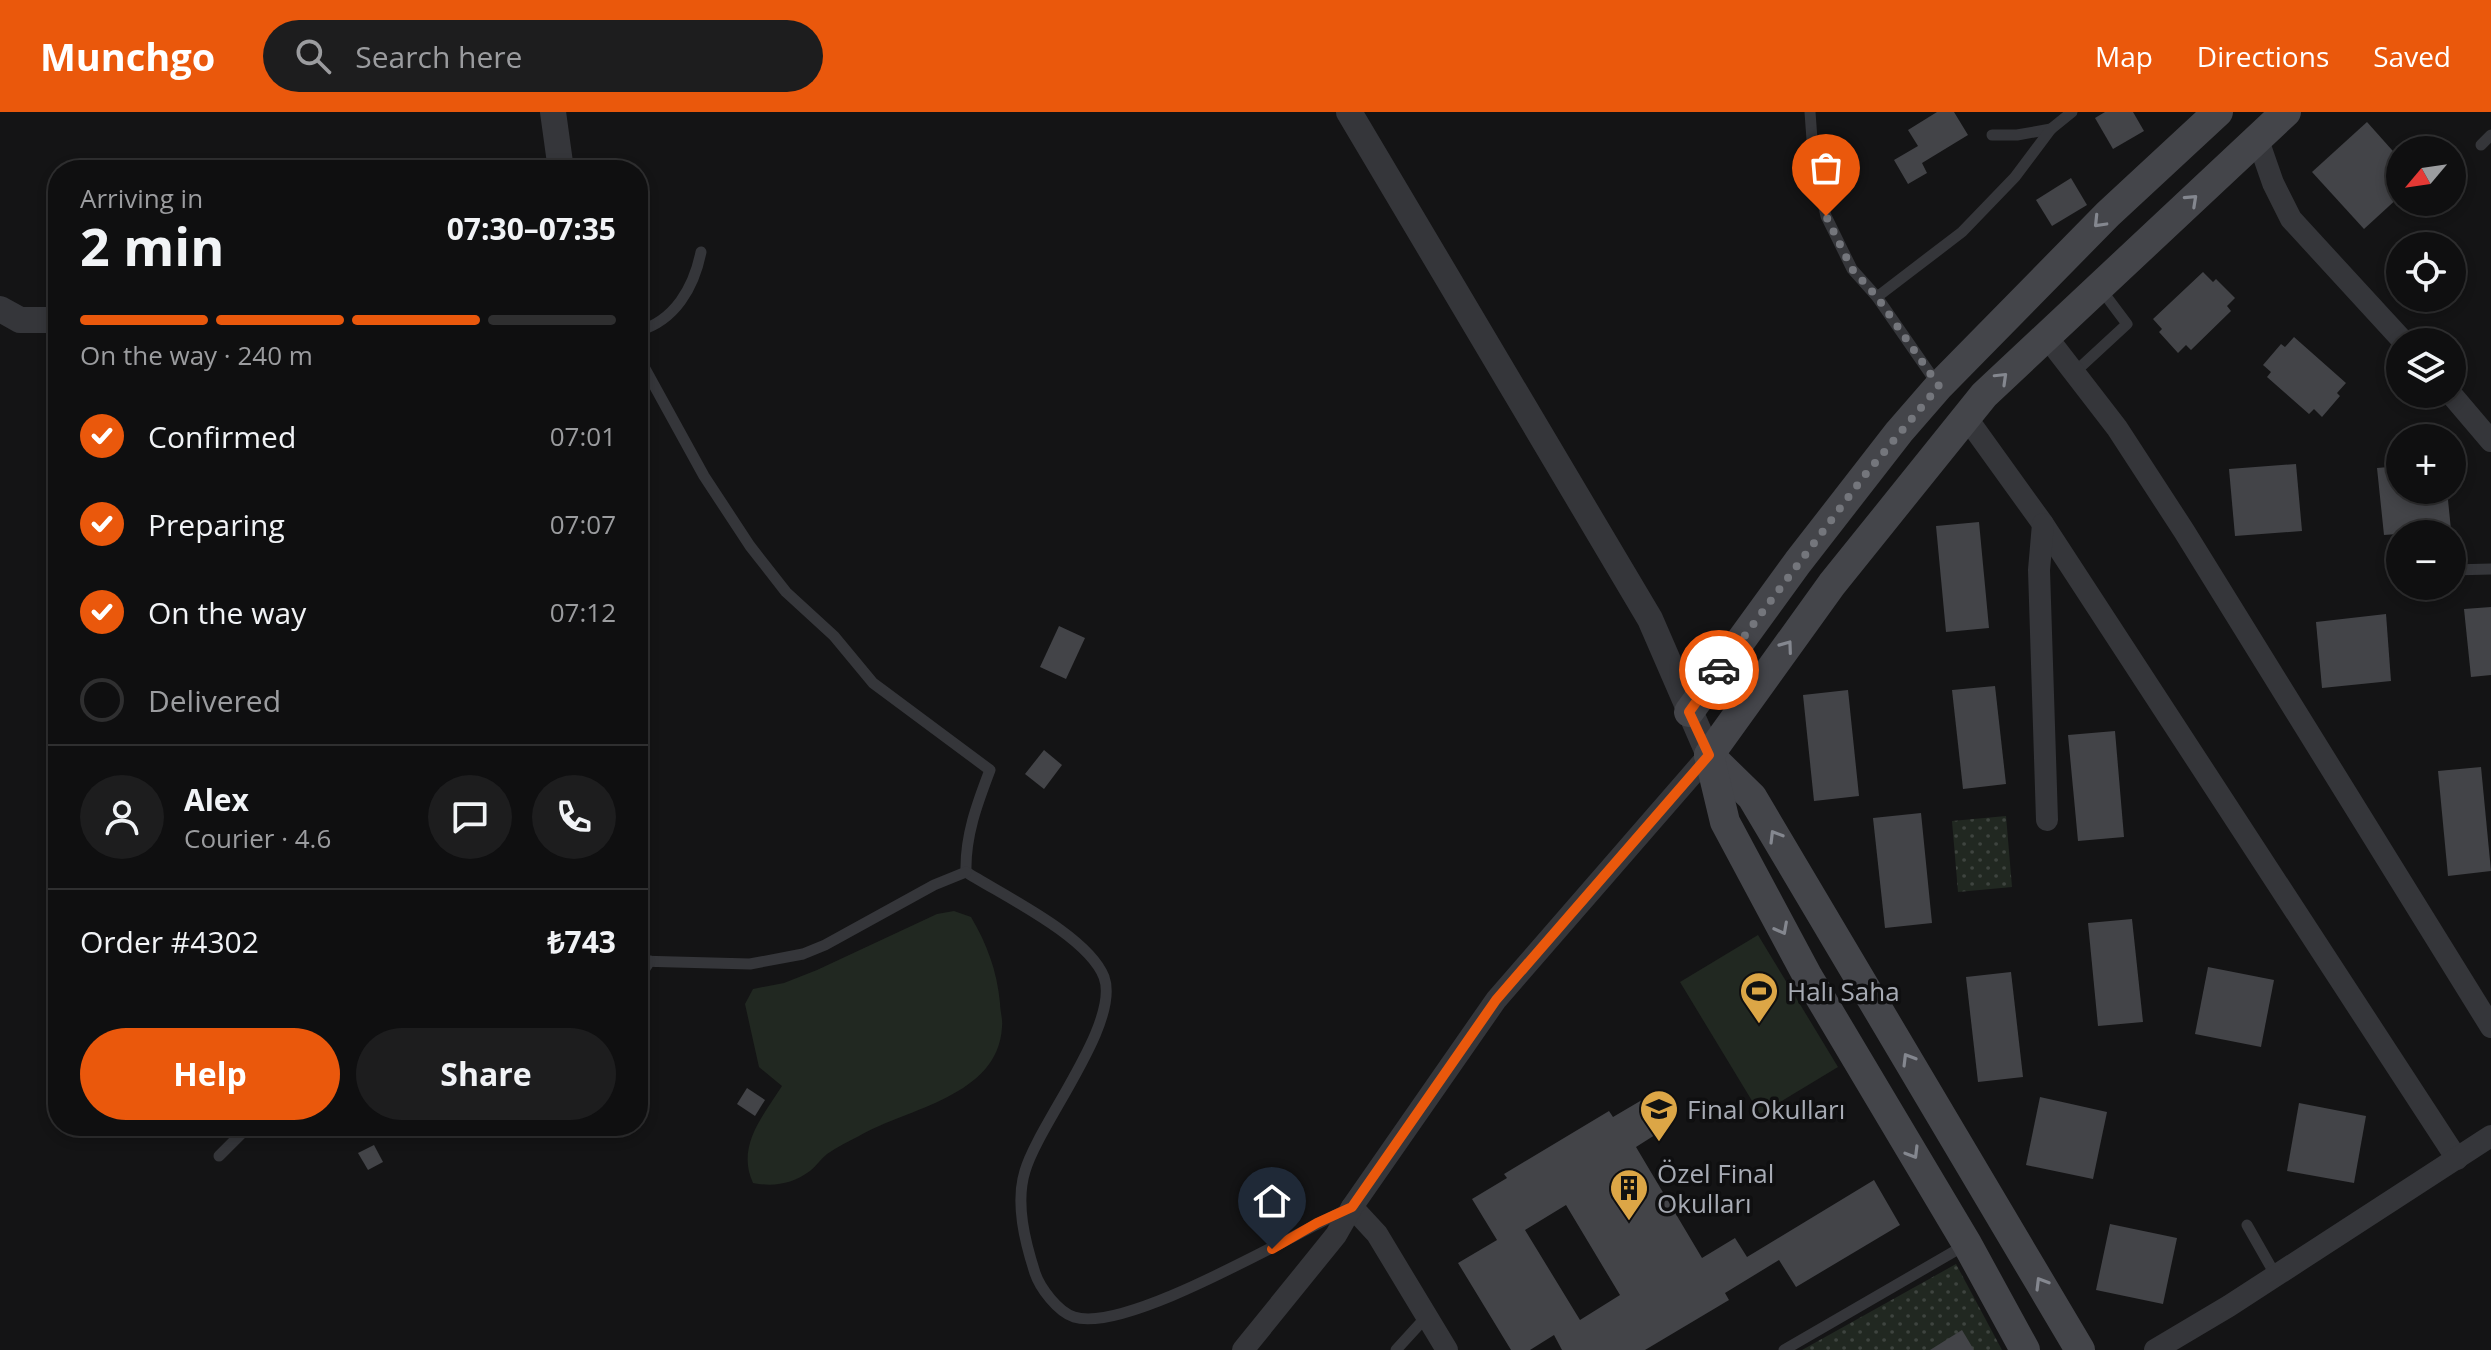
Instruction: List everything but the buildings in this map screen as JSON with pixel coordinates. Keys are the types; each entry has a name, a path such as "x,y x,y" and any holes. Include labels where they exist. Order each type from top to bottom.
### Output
{"main road":[{"path":"1689,712 1807,550 1939,386 2108,214 2218,112"},
{"path":"2025,1350 1967,1244 1808,977 1725,822 1709,755 1832,584 1984,395 2286,112"},
{"path":"1709,755 1752,797 2080,1350"}],"street":[{"path":"553,112 560,160"},
{"path":"1243,1350 1336,1235 1352,1207 1496,1000 1709,755 1650,619 1349,112"},
{"path":"2258,140 2273,183 2291,219 2391,328"},
{"path":"0,309 20,320 48,320"},
{"path":"2046,336 2117,428 2184,531 2491,1027"},
{"path":"2463,408 2491,441"},
{"path":"1966,417 2043,524 2457,1159"},
{"path":"2043,524 2039,570 2047,820"},
{"path":"2155,1350 2276,1276 2491,1136"},
{"path":"1352,1207 1377,1234 1447,1350"}],"lane":[{"path":"1810,112 1814,167 1826,216 1852,269 1877,297 1939,386"},
{"path":"1877,297 1962,232 2015,177 2051,129 2072,112"},
{"path":"1992,135 2017,135 2051,129"},
{"path":"2481,145 2491,135"},
{"path":"648,325 667,315 687,294 701,252"},
{"path":"2075,372 2127,324 2099,287"},
{"path":"648,376 682,431 704,476 750,546 786,592 834,636 873,683 990,770 968,836 966,872"},
{"path":"2466,570 2491,569"},
{"path":"648,961 750,964 803,954 934,885 966,872"},
{"path":"966,872 1077,941 1096,961 1106,981 1104,1007 1093,1039 1075,1077 1045,1124 1024,1172 1021,1203 1026,1238 1036,1277 1052,1301 1073,1317 1098,1319 1143,1306 1236,1266 1352,1207"},
{"path":"219,1156 239,1136"},
{"path":"2247,1225 2276,1276"},
{"path":"1784,1350 1967,1244"},
{"path":"1396,1350 1427,1316"}],"shaded area":[{"path":"2006,816 2012,887 1958,892 1952,821"},
{"path":"954,911 971,917 994,969 1002,1027 997,1051 985,1070 947,1097 839,1147 810,1171 790,1182 768,1185 753,1183 748,1156 750,1144 760,1120 782,1086 759,1067 745,1004 753,989 784,983 937,914"},
{"name":"Halı Saha","path":"1758,935 1838,1067 1760,1114 1680,982"},
{"path":"1956,1264 2002,1350 1802,1350"}],"way so far":[{"path":"1719,670 1865,475 1939,386 1877,297 1852,269 1826,216"}],"place":[{"name":"Halı Saha","path":"1759,1025"},
{"name":"Final Okulları","path":"1659,1143"},
{"name":"Özel Final Okulları","path":"1629,1222"}],"route":[{"path":"1272,1249 1352,1207 1496,1000 1709,755 1689,712 1719,670"}]}
